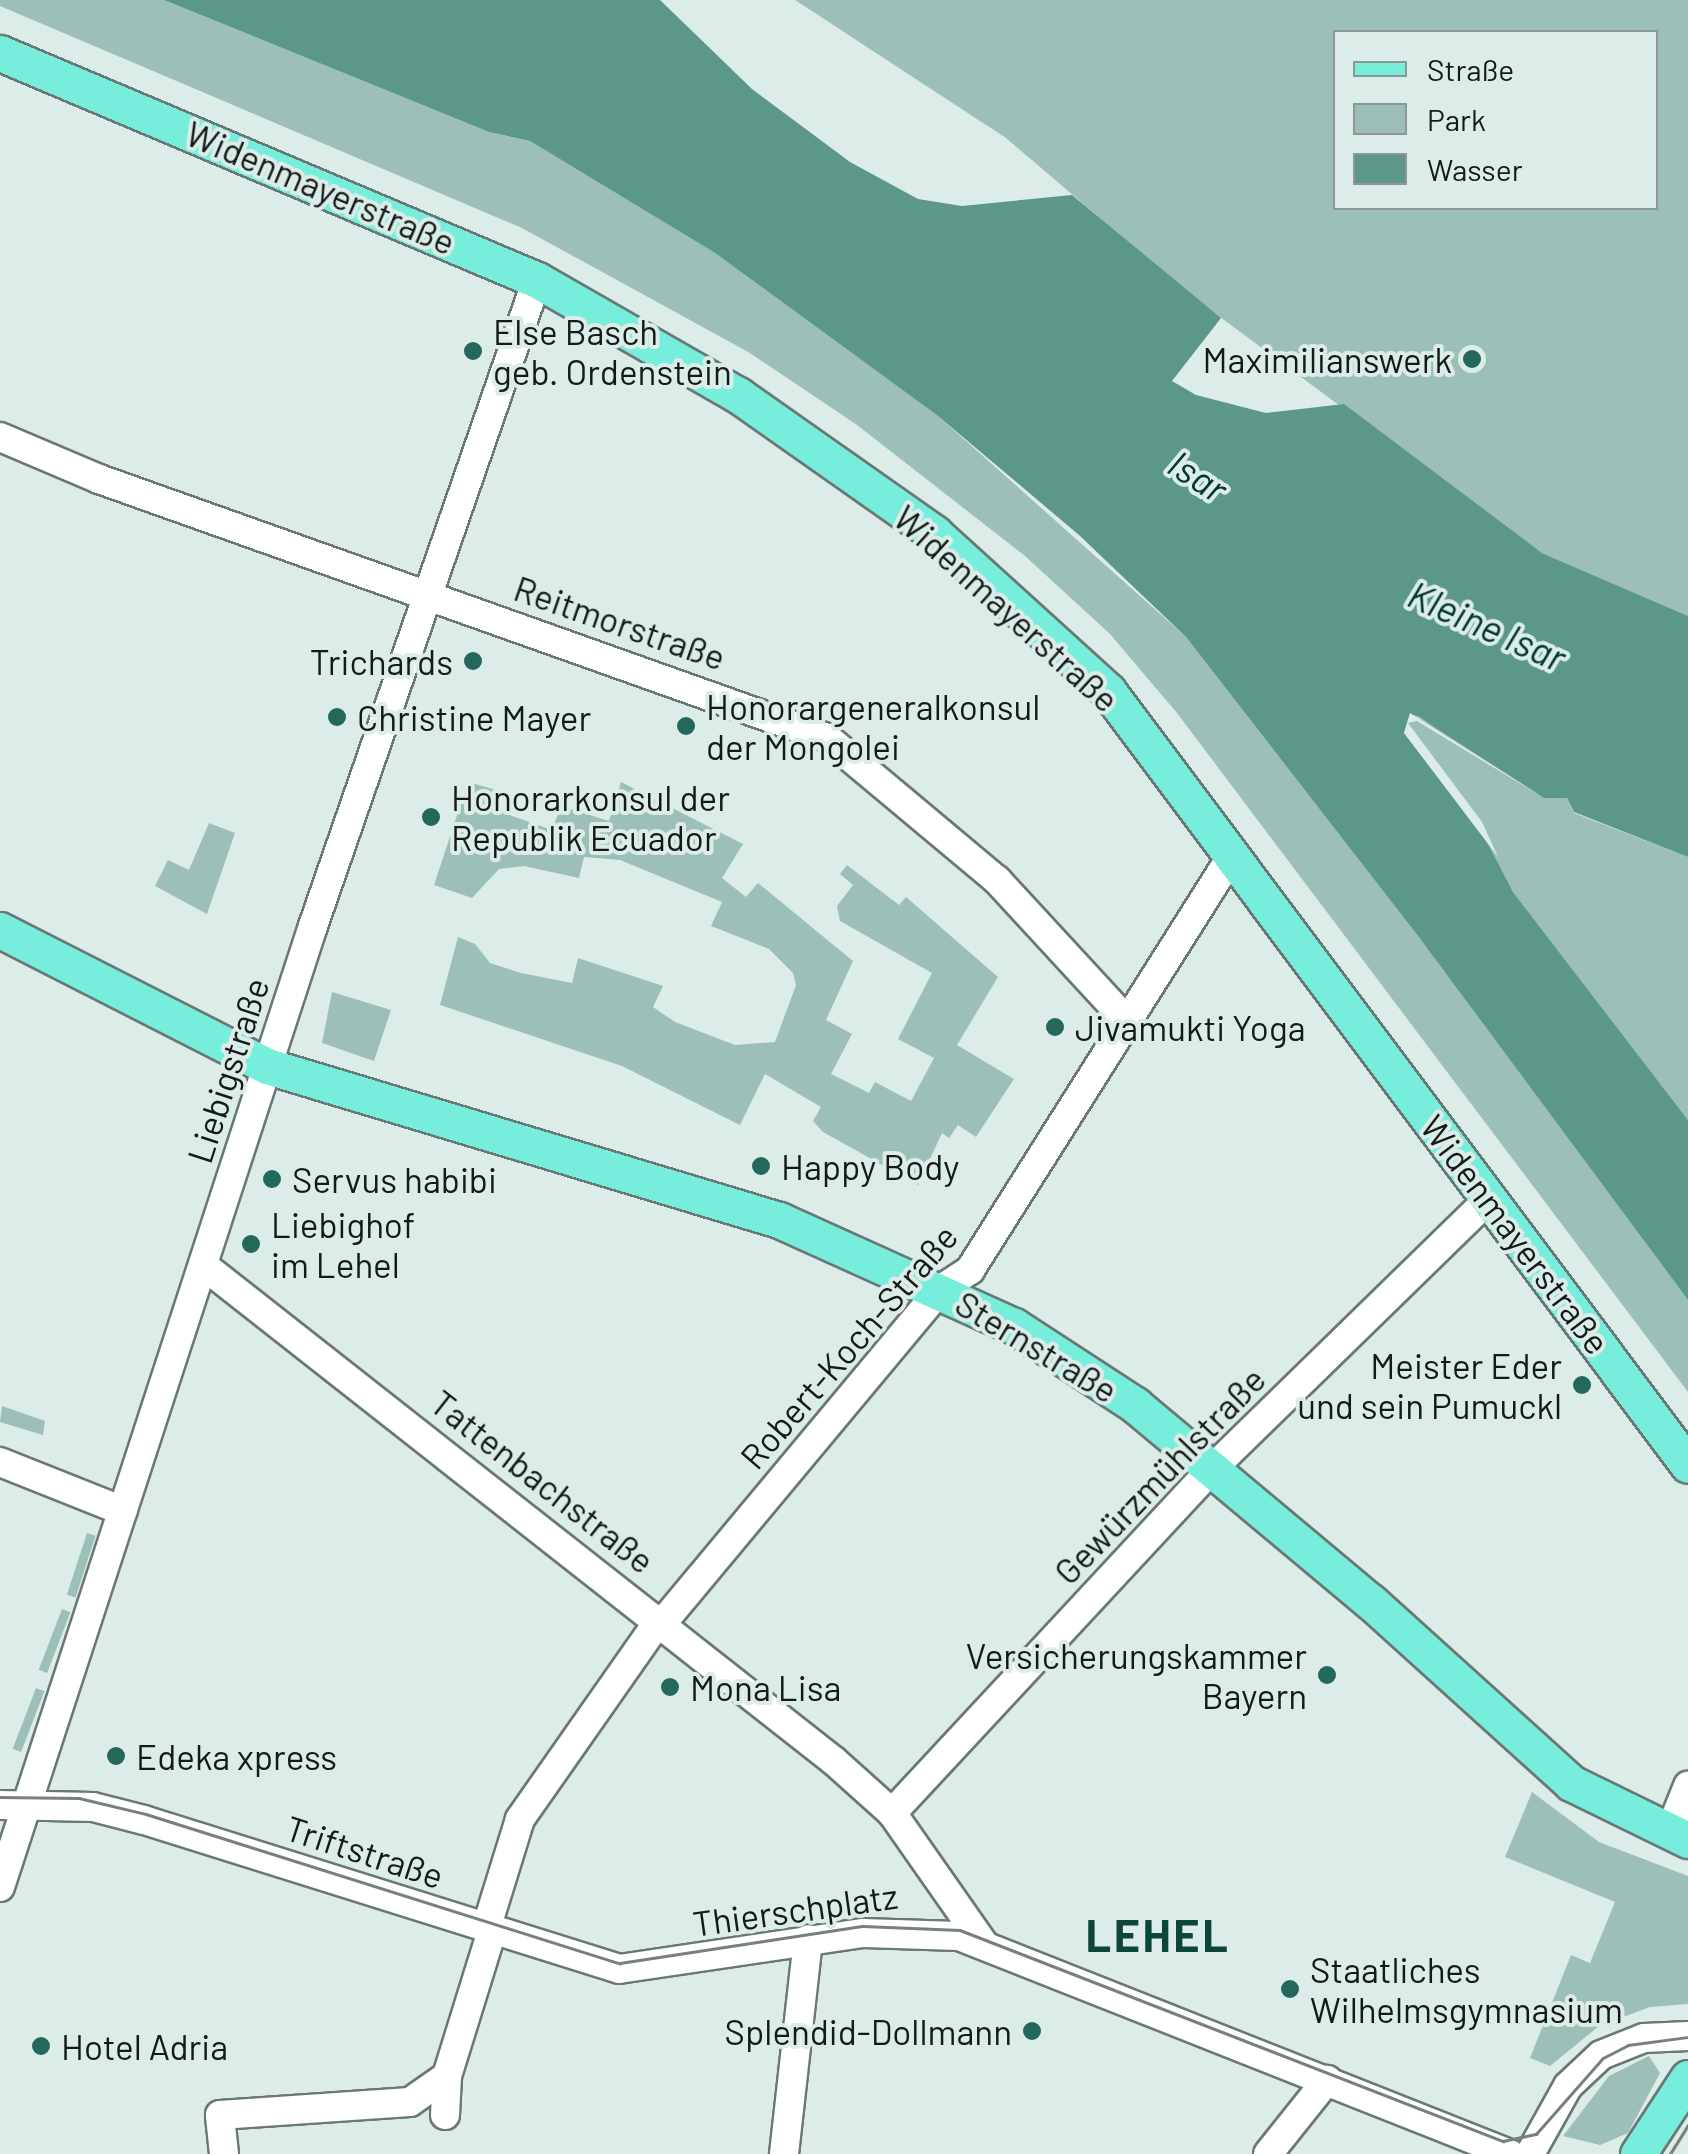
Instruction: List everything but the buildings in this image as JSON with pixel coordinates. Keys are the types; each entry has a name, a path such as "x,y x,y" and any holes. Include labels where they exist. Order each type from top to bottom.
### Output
{"main road":[{"name":"Widenmayerstraße","path":"0,52 536,280 738,395 934,533 1108,691 1688,1466"},
{"name":"Sternstraße","path":"0,930 267,1066 779,1220 941,1289 1069,1358 1212,1469 1571,1783 1679,1837"},
{"path":"1636,2152 1688,2078"}],"street":[{"name":"Liebigstraße","path":"0,1887 14,1804 124,1511 267,1066 536,280"},
{"name":"Reitmorstraße","path":"0,436 99,479 827,738 997,880 1126,1020"},
{"name":"Robert-Koch-Straße","path":"446,2115 447,2076 520,1818 662,1620 941,1289 970,1270 1233,854"},
{"name":"Gewürzmühlstraße","path":"892,1813 1212,1469 1489,1198"},
{"name":"Tattenbachstraße","path":"203,1265 662,1620 834,1761"},
{"path":"0,1462 124,1511"},
{"name":"Thierschplatz","path":"834,1761 892,1813 983,1943"},
{"path":"1679,1837 1688,1786"},
{"name":"Triftstraße","path":"14,1804 93,1807 144,1820 620,1970 679,1962"},
{"name":"Thierschplatz","path":"679,1962 808,1939 914,1930 983,1943"},
{"path":"784,2154 808,1939"},
{"path":"983,1943 1510,2154"},
{"path":"1530,2154 1568,2086 1601,2055 1644,2038 1688,2036"},
{"path":"224,2154 220,2116 410,2102 447,2076"},
{"path":"1268,2154 1327,2080"}],"green space":[{"path":"0,0 164,0 489,132 530,141 715,253 938,416 1186,637 1418,936 1688,1300 1688,1392 1177,713 1110,634 1025,556 857,425 750,353 522,228 0,6"},
{"path":"795,0 1688,0 1688,616 1542,553 1189,294 1006,138"},
{"path":"1410,713 1567,798 1574,813 1688,857 1688,1120 1513,892 1462,803 1404,733"},
{"path":"468,782 496,790 490,808 552,830 561,806 609,821 621,782 743,844 722,878 746,897 758,883 853,961 826,1020 852,1034 831,1074 869,1093 875,1082 911,1101 934,1058 898,1039 932,973 840,921 837,906 853,885 840,874 847,865 899,905 906,897 998,977 957,1045 1014,1079 976,1137 958,1125 949,1138 942,1133 918,1185 823,1132 813,1121 821,1107 765,1074 740,1125 622,1066 440,1005 458,937 475,944 490,963 521,973 572,983 578,958 663,986 653,1007 675,1022 735,1045 775,1042 796,985 793,973 769,949 711,926 722,902 620,860 584,857 579,878 524,866 499,869 472,898 434,885"},
{"path":"209,823 235,833 207,914 155,886 168,860 189,870"},
{"path":"332,992 391,1010 374,1061 322,1043"},
{"path":"2,1406 45,1421 43,1435 0,1422"},
{"path":"87,1533 96,1536 75,1598 67,1595"},
{"path":"62,1609 70,1612 47,1673 39,1670"},
{"path":"36,1688 44,1691 21,1752 13,1749"},
{"path":"1532,1792 1599,1842 1688,1876 1688,2004 1650,2007 1599,2026 1550,2066 1530,2058 1571,1955 1590,1963 1615,1902 1505,1857"},
{"path":"1649,2056 1660,2073 1628,2133 1600,2145 1563,2136 1609,2076"}],"water":[{"path":"164,0 660,0 752,89 850,162 918,199 962,206 1072,195 1221,318 1172,381 1196,395 1266,413 1344,404 1542,553 1688,616 1688,857 1574,812 1567,798 1544,798 1419,717 1410,714 1404,733 1478,825 1513,892 1688,1120 1688,1300 1418,936 1186,637 1079,535 938,416 715,253 530,141 489,132"}],"pier":[{"path":"1410,713 1544,798 1417,721 1408,723 1482,822 1498,857 1404,733"}],"tram line":[{"path":"0,1797 79,1798 146,1814 620,1963 863,1926 960,1930 1503,2141 1536,2134 1603,2058 1628,2045 1688,2037"},
{"path":"1670,2154 1688,2125"}],"place":[{"name":"Else Basch geb. Ordenstein","path":"473,351"},
{"name":"Maximilianswerk","path":"1472,359"},
{"name":"Trichards","path":"473,661"},
{"name":"Christine Mayer","path":"337,717"},
{"name":"Honorargeneralkonsul der Mongolei","path":"686,726"},
{"name":"Honorarkonsul der Republik Ecuador","path":"431,817"},
{"name":"Jivamukti Yoga","path":"1055,1027"},
{"name":"Happy Body","path":"761,1166"},
{"name":"Servus habibi","path":"272,1179"},
{"name":"Liebighof im Lehel","path":"251,1244"},
{"name":"Meister Eder und sein Pumuckl","path":"1582,1385"},
{"name":"Versicherungskammer Bayern","path":"1327,1675"},
{"name":"Mona Lisa","path":"670,1687"},
{"name":"Edeka xpress","path":"116,1756"},
{"name":"Staatliches Wilhelmsgymnasium","path":"1290,1989"},
{"name":"Splendid-Dollmann","path":"1032,2031"},
{"name":"Hotel Adria","path":"41,2046"}],"district":[{"name":"LEHEL","path":"1158,1935"}],"water label":[{"name":"Isar","path":"1198,476"},
{"name":"Kleine Isar","path":"1487,626"}]}
